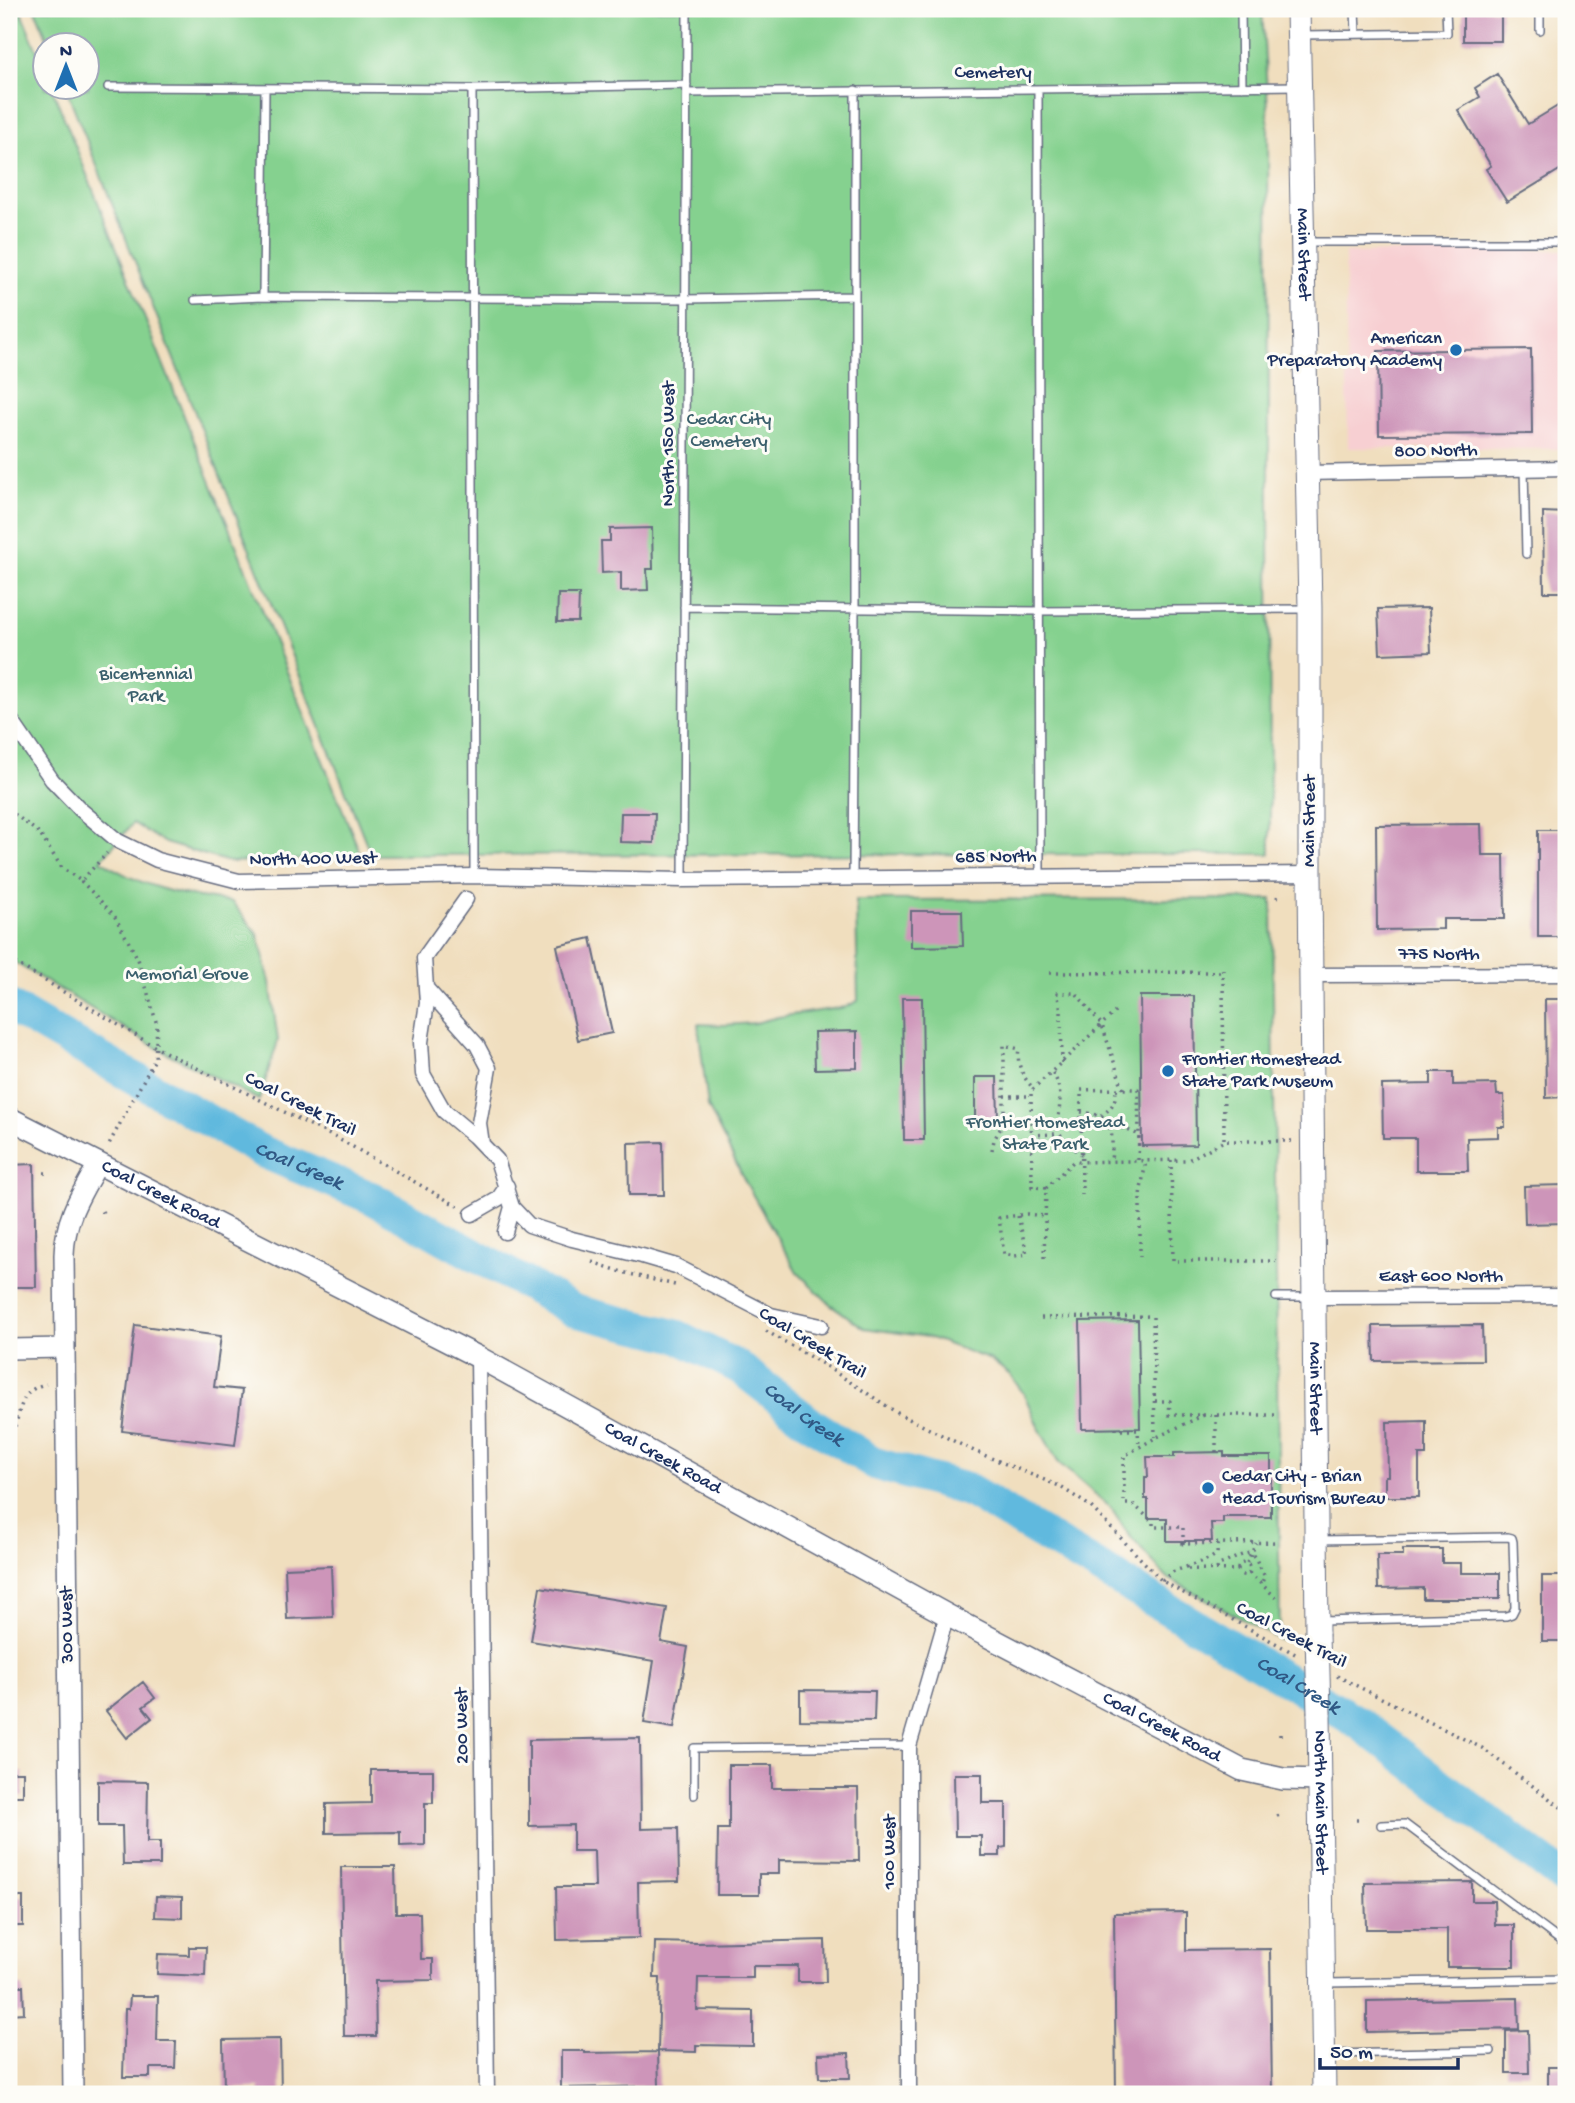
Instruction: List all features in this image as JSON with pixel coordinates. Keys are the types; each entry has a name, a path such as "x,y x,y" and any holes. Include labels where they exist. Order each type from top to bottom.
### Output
{"main road":[{"name":"Main Street","path":"1298,9 1310,608 1317,1628"},
{"name":"Coal Creek Road","path":"9,1118 478,1357 947,1615 1242,1770 1283,1779 1321,1780"},
{"name":"North Main Street","path":"1317,1628 1323,1983"},
{"path":"1323,1983 1324,2094"}],"street":[{"name":"800 North","path":"1306,473 1566,468"},
{"name":"North 400 West","path":"9,717 52,780 81,810 118,841 157,860 239,881 474,876 683,880"},
{"name":"685 North","path":"683,880 1310,874"},
{"path":"466,899 424,958 427,1003 421,1042 423,1074 443,1111 497,1160 512,1206 528,1225 676,1266 771,1315 821,1326"},
{"name":"775 North","path":"1311,975 1566,974"},
{"path":"426,988 477,1045 489,1068 479,1123 482,1144"},
{"name":"300 West","path":"73,2094 64,1239 72,1210 98,1164"},
{"path":"472,1214 498,1199 507,1186"},
{"path":"505,1232 512,1206"},
{"name":"East 600 North","path":"1315,1297 1566,1296"},
{"path":"9,1349 65,1349"},
{"name":"200 West","path":"478,1357 487,2094"},
{"name":"100 West","path":"909,2094 909,1746 947,1615"}],"lane":[{"name":"North 150 West","path":"683,880 687,9"},
{"path":"1241,9 1242,87"},
{"path":"1355,9 1356,34"},
{"path":"1299,35 1447,33 1446,9"},
{"path":"1540,9 1540,30"},
{"name":"Cemetery","path":"108,87 855,90 1301,86"},
{"path":"263,298 265,89"},
{"path":"472,89 474,876"},
{"path":"1038,89 1040,877"},
{"path":"853,879 855,90"},
{"path":"1303,243 1566,243"},
{"path":"195,300 855,296"},
{"path":"1524,469 1526,554"},
{"path":"684,607 1038,611 1310,608"},
{"path":"1276,1297 1315,1297"},
{"path":"1317,1540 1512,1538 1515,1608 1512,1614 1506,1616 1317,1628"},
{"path":"694,1795 694,1748 909,1746"},
{"path":"1381,1825 1405,1824 1566,1945"},
{"path":"1323,1983 1566,1979"},
{"path":"1324,2054 1491,2051"}],"path":[{"path":"9,810 39,833 62,868 81,881 114,915 138,959 157,1025 157,1048 155,1059 109,1144"},
{"path":"81,881 118,841"},
{"name":"Coal Creek Trail","path":"9,959 157,1048 346,1143 472,1214"},
{"path":"1050,973 1223,971 1224,1141"},
{"path":"1062,1063 1058,993 1076,993 1102,1025 1123,1089"},
{"path":"1046,1188 1032,1187 1031,1091 1115,1012"},
{"path":"992,1150 1003,1122 1004,1045 1019,1049 1019,1066 1034,1089"},
{"path":"1032,1135 1055,1134 1060,1102 1056,1078 1052,1072"},
{"path":"1101,1116 1116,1100 1116,1089"},
{"path":"1082,1198 1081,1090 1138,1089 1138,1160"},
{"path":"1004,1096 1031,1096"},
{"path":"1081,1112 1101,1116 1108,1122 1139,1135"},
{"path":"1108,1122 1112,1146 1111,1161"},
{"path":"1056,1126 1060,1134 1082,1156"},
{"path":"1044,1258 1046,1188 1073,1162 1188,1160 1224,1141 1313,1141"},
{"path":"1140,1257 1140,1195 1146,1160"},
{"path":"1171,1160 1173,1261 1276,1261"},
{"path":"1018,1216 1027,1254 1004,1254 999,1218 1027,1214 1045,1216"},
{"path":"583,1259 679,1286"},
{"path":"1041,1318 1153,1316 1155,1438"},
{"name":"Coal Creek Trail","path":"762,1329 900,1414 974,1451 1059,1486 1090,1506 1162,1581 1302,1658"},
{"path":"9,1439 22,1401 30,1391 44,1384 65,1382"},
{"path":"1155,1401 1170,1401 1169,1415 1278,1415"},
{"path":"1203,1415 1124,1456 1124,1504 1133,1504 1153,1522 1153,1527 1182,1527 1182,1544 1279,1542"},
{"path":"1216,1415 1216,1453"},
{"path":"1116,1428 1138,1430 1139,1447"},
{"path":"1162,1581 1172,1572 1217,1554 1218,1543"},
{"path":"1247,1563 1256,1543"},
{"path":"1217,1569 1218,1565 1232,1561 1242,1554 1251,1553"},
{"path":"1251,1553 1258,1560 1265,1576 1261,1584"},
{"path":"1238,1570 1240,1564 1247,1563"},
{"path":"1247,1563 1251,1568 1249,1573"},
{"path":"1183,1569 1238,1570 1244,1575 1249,1573"},
{"path":"1249,1573 1280,1601"},
{"name":"Coal Creek Trail","path":"1326,1671 1482,1748 1566,1811"}],"shaded area":[{"name":"American Preparatory Academy","path":"1566,250 1566,449 1348,448 1345,253"}],"green space":[{"name":"Bicentennial Park","path":"9,9 20,9 32,39 32,102 58,102 362,858 229,862 165,843 133,823 101,860 147,884 197,897 232,902 258,935 270,982 278,1041 259,1100 157,1048 9,959"},
{"name":"Cedar City Cemetery","path":"35,9 1262,9 1268,108 1270,854 371,855 72,102 102,102 102,32 45,32"},
{"name":"Frontier Homestead State Park","path":"1272,899 1280,1640 1166,1577 1128,1534 1110,1507 1058,1462 1024,1394 1010,1375 991,1360 928,1337 864,1328 830,1304 797,1272 746,1183 708,1107 698,1024 755,1023 846,1007 858,1001 856,900"}],"building":[{"path":"1463,9 1501,9 1501,41 1463,41"},
{"path":"1497,74 1528,124 1566,101 1566,166 1507,202 1486,169 1491,166 1458,110 1480,97 1475,88"},
{"path":"1531,349 1532,434 1379,435 1378,351"},
{"path":"1543,512 1566,513 1566,592 1544,592"},
{"path":"652,528 653,569 647,569 648,590 621,591 621,572 602,573 601,541 610,541 610,529"},
{"path":"558,594 579,594 578,622 557,622"},
{"path":"1429,608 1431,652 1380,654 1378,609"},
{"path":"621,813 655,813 654,843 620,842"},
{"path":"1481,824 1482,855 1504,855 1505,919 1443,919 1443,929 1377,930 1376,825"},
{"path":"1538,830 1566,830 1566,937 1538,937"},
{"path":"911,911 962,911 963,946 911,947"},
{"path":"591,938 612,1033 578,1040 557,946"},
{"name":"Frontier Homestead State Park Museum","path":"1140,996 1194,996 1196,1145 1142,1146"},
{"path":"902,998 922,998 924,1140 904,1140"},
{"path":"1545,999 1566,999 1566,1097 1546,1098"},
{"path":"857,1031 857,1068 815,1069 814,1032"},
{"path":"1431,1072 1453,1072 1453,1085 1496,1084 1497,1095 1504,1095 1505,1127 1498,1127 1498,1137 1467,1138 1468,1171 1416,1171 1416,1138 1383,1138 1382,1085 1431,1084"},
{"path":"975,1077 997,1077 998,1120 975,1120"},
{"path":"663,1142 664,1195 629,1195 628,1143"},
{"path":"34,1164 36,1287 9,1287 9,1165"},
{"path":"1566,1185 1566,1223 1525,1224 1524,1186"},
{"path":"1138,1320 1140,1428 1082,1429 1080,1321"},
{"path":"135,1325 221,1336 214,1387 242,1390 235,1445 122,1431"},
{"path":"1482,1325 1483,1360 1374,1361 1373,1326"},
{"path":"1426,1421 1426,1455 1419,1455 1419,1497 1385,1497 1385,1476 1388,1476 1387,1422"},
{"name":"Cedar City - Brian Head Tourism Bureau","path":"1224,1452 1224,1456 1271,1456 1271,1517 1223,1517 1223,1523 1211,1523 1212,1541 1167,1541 1167,1518 1148,1518 1148,1499 1145,1499 1147,1457 1174,1457 1174,1453"},
{"path":"1403,1549 1442,1549 1442,1563 1461,1563 1461,1573 1500,1573 1500,1599 1423,1599 1423,1588 1378,1589 1377,1555 1403,1555"},
{"path":"331,1566 333,1617 287,1619 285,1568"},
{"path":"1542,1576 1566,1576 1566,1603 1562,1603 1562,1641 1542,1641"},
{"path":"540,1587 667,1608 661,1642 688,1647 674,1728 644,1723 654,1661 531,1641"},
{"path":"143,1682 155,1698 143,1707 152,1718 127,1738 106,1711"},
{"path":"800,1690 875,1691 874,1721 800,1720"},
{"path":"640,1738 641,1829 678,1828 679,1881 638,1882 639,1938 557,1940 556,1887 595,1887 594,1851 573,1851 573,1825 529,1826 529,1740"},
{"path":"729,1765 772,1765 772,1788 858,1788 859,1861 779,1860 779,1874 759,1874 759,1895 717,1895 718,1829 729,1829"},
{"path":"371,1770 433,1770 433,1803 425,1803 425,1845 400,1846 400,1832 326,1833 326,1804 371,1803"},
{"path":"9,1772 23,1772 23,1796 9,1796"},
{"path":"954,1774 982,1774 982,1803 1006,1803 1006,1847 1000,1848 1000,1856 981,1856 981,1836 955,1836"},
{"path":"98,1781 148,1782 147,1842 160,1842 160,1865 123,1865 122,1826 98,1826"},
{"path":"341,1867 395,1867 396,1913 420,1913 421,1959 433,1959 433,1980 375,1981 376,2036 344,2036"},
{"path":"1472,1882 1472,1901 1494,1901 1495,1925 1514,1925 1514,1967 1447,1967 1447,1929 1366,1929 1365,1883"},
{"path":"156,1896 182,1897 182,1918 155,1917"},
{"path":"9,1897 23,1897 23,1926 9,1926"},
{"path":"1186,1912 1186,1950 1270,1949 1272,2094 1116,2094 1114,1913"},
{"path":"825,1940 826,1982 798,1982 798,1966 753,1966 753,1978 698,1978 697,2010 753,2011 753,2046 696,2045 696,2052 658,2051 660,1978 654,1978 655,1942"},
{"path":"189,1947 206,1947 205,1976 157,1974 158,1954 189,1955"},
{"path":"9,1986 23,1986 24,2013 9,2014"},
{"path":"130,1996 158,1996 157,2041 176,2041 175,2068 150,2068 150,2077 123,2077 125,2009 129,2009"},
{"path":"1518,1998 1519,2029 1367,2032 1367,2001"},
{"path":"1528,2030 1529,2073 1506,2073 1506,2031"},
{"path":"280,2039 281,2094 259,2094 259,2088 224,2089 223,2040"},
{"path":"561,2051 658,2052 659,2086 561,2088"},
{"path":"849,2053 850,2078 819,2078 818,2054"},
{"path":"1548,2067 1566,2067 1566,2094 1548,2094"}],"waterway":[{"name":"Coal Creek","path":"9,1006 261,1151 372,1198 575,1311 677,1336 740,1368 809,1422 876,1464 968,1490 1359,1723 1566,1880"}],"place":[{"name":"American Preparatory Academy","path":"1456,350"},
{"name":"Frontier Homestead State Park Museum","path":"1168,1071"},
{"name":"Cedar City - Brian Head Tourism Bureau","path":"1208,1488"}],"park label":[{"name":"Memorial Grove","path":"187,975"}]}
